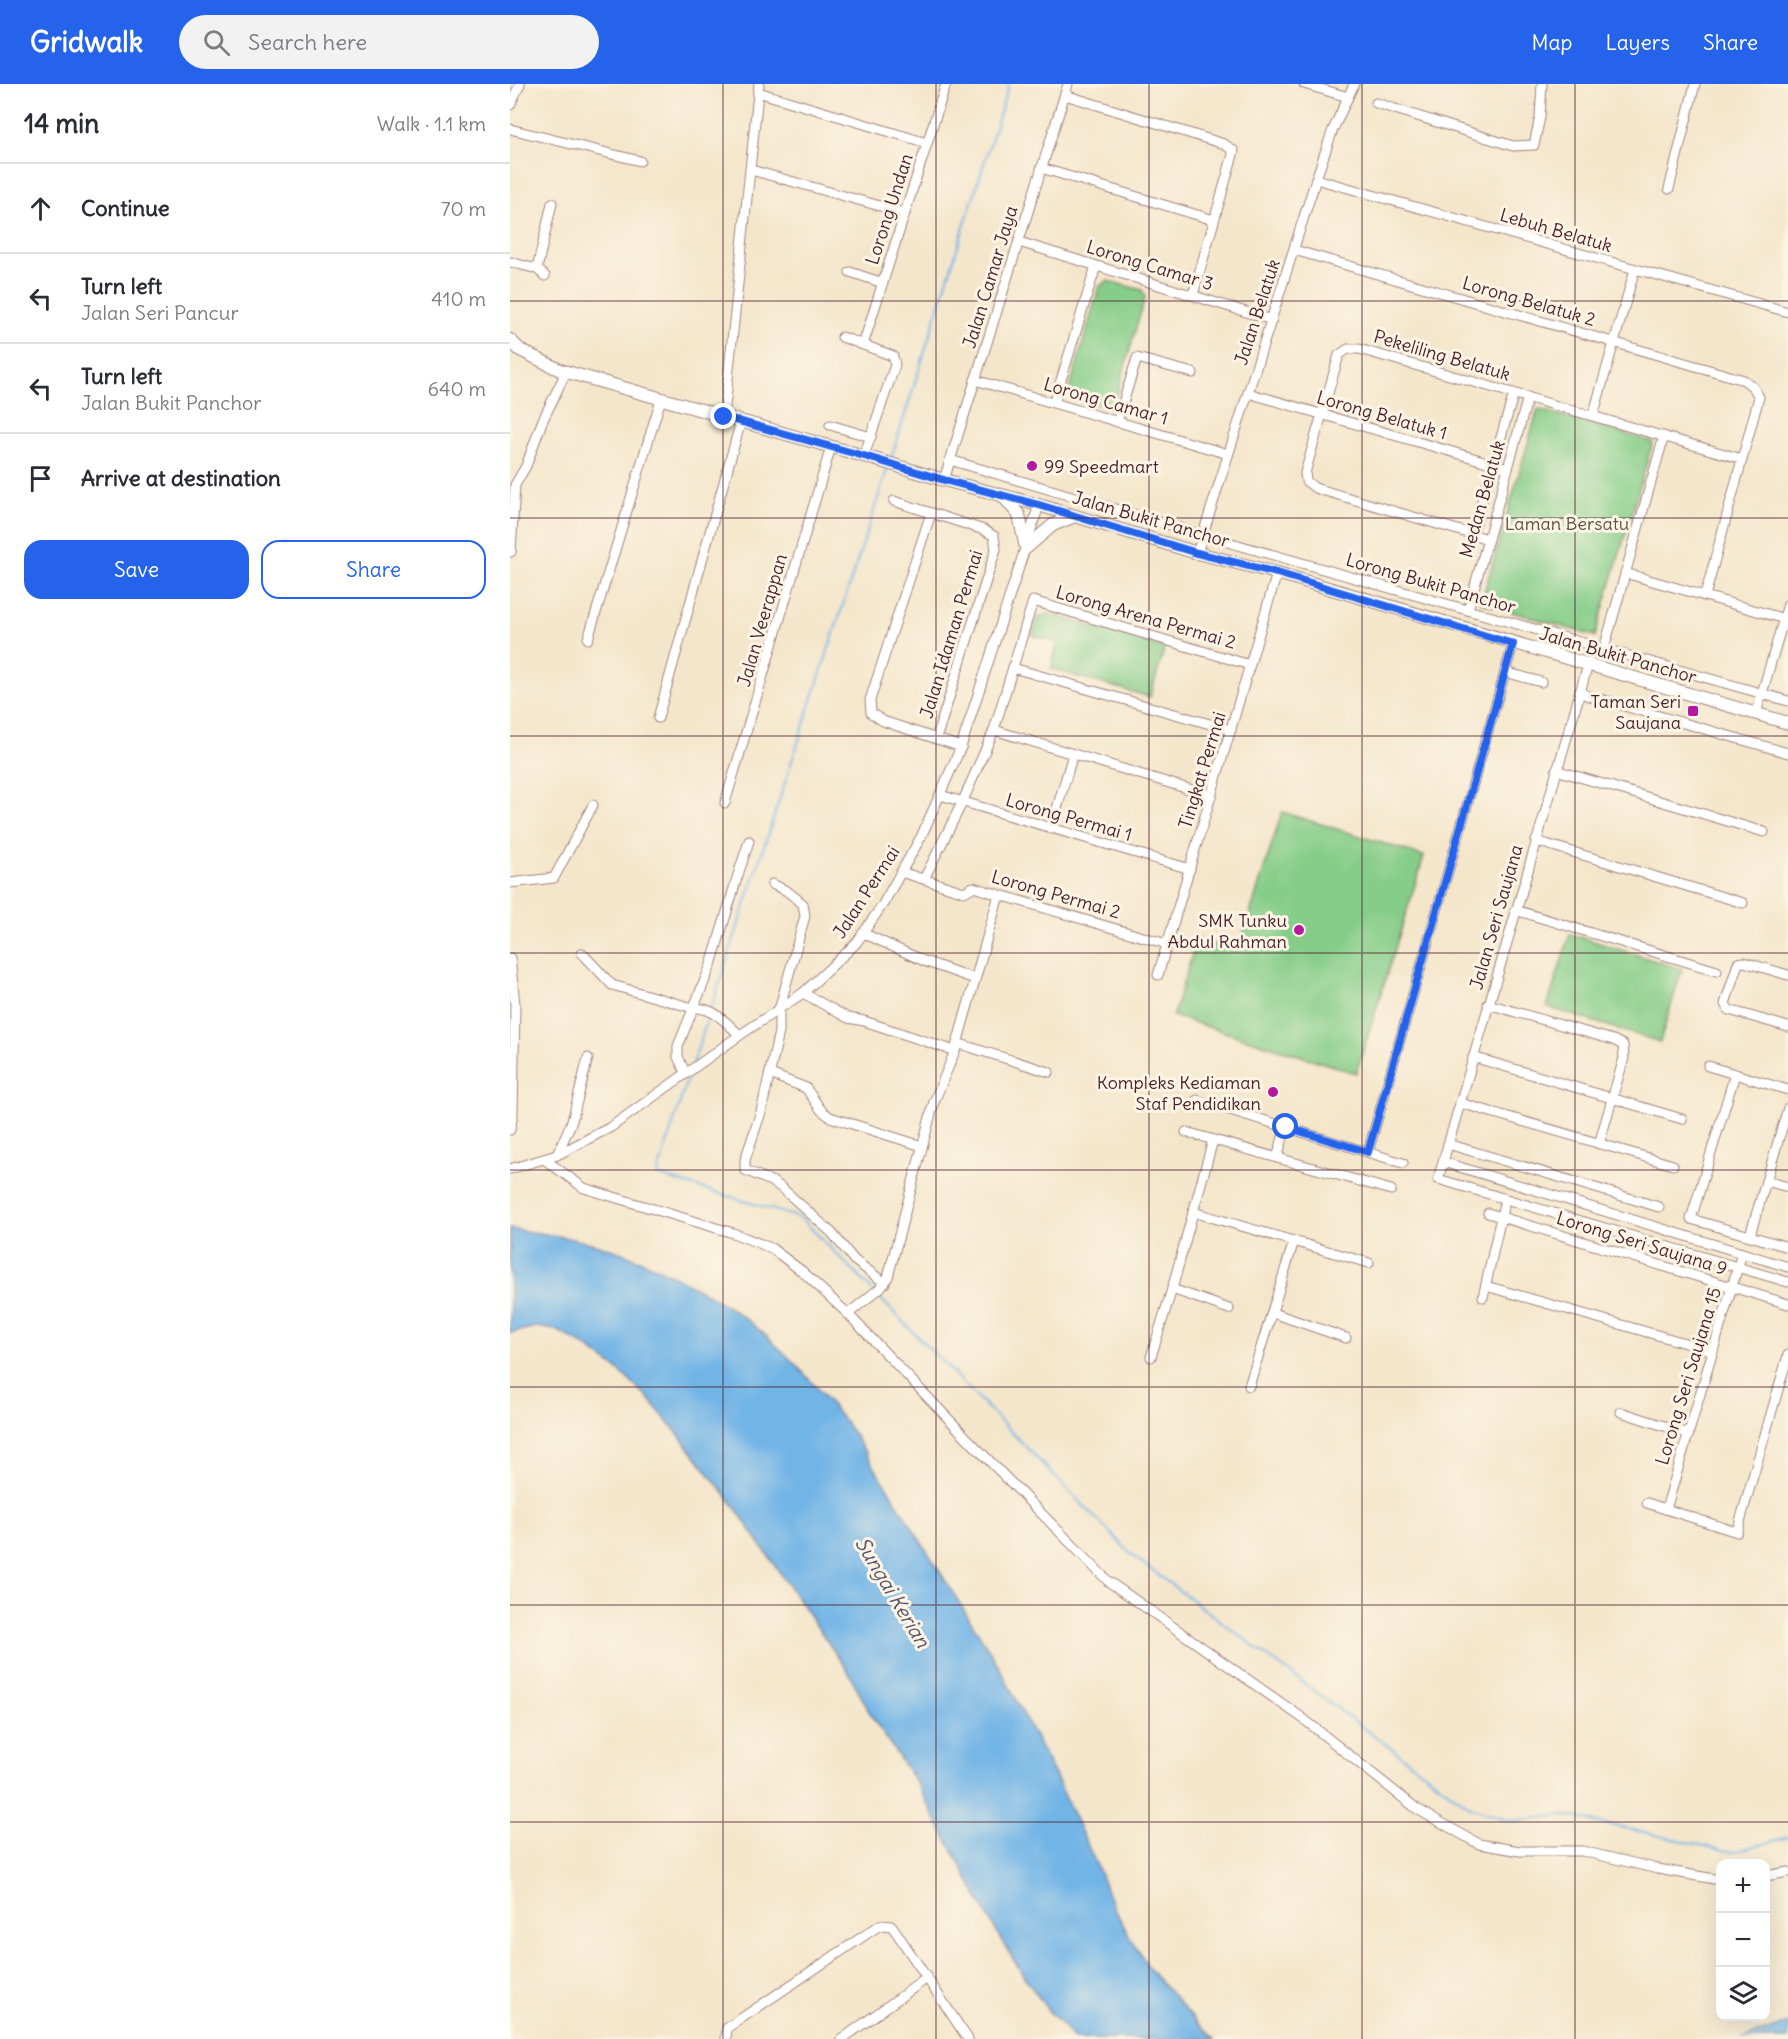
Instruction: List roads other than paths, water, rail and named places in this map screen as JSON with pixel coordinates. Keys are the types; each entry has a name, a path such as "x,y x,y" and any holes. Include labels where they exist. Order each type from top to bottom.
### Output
{"main road":[{"name":"Jalan Bukit Panchor","path":"510,340 520,350 566,372 1039,505 1197,553 1277,573 1788,723"},
{"path":"1002,495 1019,515 1026,548 1053,525 1075,516"}],"street":[{"path":"510,105 520,84"},
{"name":"Lorong Undan","path":"863,345 946,84"},
{"name":"Jalan Camar Jaya","path":"944,480 1068,84"},
{"path":"1304,84 1348,97"},
{"name":"Jalan Belatuk","path":"1197,553 1316,179 1332,132 1354,84"},
{"path":"1376,103 1513,146 1534,145 1540,117 1542,84"},
{"path":"1669,189 1695,84"},
{"path":"724,417 759,88 927,143"},
{"path":"1065,95 1224,144 1234,151 1193,295"},
{"path":"510,129 640,161"},
{"path":"1041,168 1214,220"},
{"path":"751,170 905,213"},
{"name":"Lebuh Belatuk","path":"1316,179 1788,312"},
{"path":"537,269 552,203"},
{"name":"Lorong Camar 3","path":"1019,242 1272,320"},
{"name":"Lorong Belatuk 2","path":"1294,250 1744,380 1753,387 1759,397 1742,459"},
{"path":"510,262 537,269 545,276"},
{"path":"1054,404 1096,266"},
{"path":"1593,416 1635,269"},
{"path":"850,272 883,283"},
{"path":"842,337 893,356 895,365 864,456"},
{"name":"Pekeliling Belatuk","path":"1488,539 1315,488 1306,481 1305,473 1339,355 1348,349 1359,349 1742,459"},
{"path":"1117,422 1137,358 1193,373"},
{"path":"511,552 515,485 526,466 542,422 566,372"},
{"name":"Lorong Camar 1","path":"975,380 1228,454"},
{"name":"Lorong Belatuk 1","path":"1248,393 1508,468"},
{"name":"Medan Belatuk","path":"1472,535 1514,393"},
{"name":"Medan Belatuk","path":"1468,610 1528,397"},
{"path":"588,639 661,399"},
{"path":"658,718 741,421"},
{"path":"830,425 871,437"},
{"path":"1604,649 1664,436"},
{"name":"Jalan Veerappan","path":"725,803 831,447"},
{"path":"1705,596 1742,459"},
{"name":"Jalan Bukit Panchor","path":"950,460 1203,535"},
{"name":"Jalan Idaman Permai","path":"894,501 984,530 994,536 996,549 936,739"},
{"name":"Jalan Permai","path":"510,1168 557,1155 611,1127 803,993 857,942 921,837 961,747 1039,505"},
{"path":"931,513 870,700 871,713 883,722 961,747"},
{"name":"Lorong Bukit Panchor","path":"1203,535 1788,701"},
{"name":"Tingkat Permai","path":"1158,975 1277,573"},
{"path":"1625,573 1786,620"},
{"name":"Lorong Arena Permai 2","path":"1013,668 1033,601 1250,665"},
{"path":"1756,714 1786,620 1788,604"},
{"path":"1368,1152 1513,644"},
{"name":"Jalan Seri Saujana","path":"1505,1199 1438,1179 1588,665"},
{"path":"924,879 994,730 1013,668 1231,730"},
{"path":"1505,672 1541,682"},
{"path":"1579,693 1788,753"},
{"path":"994,730 1212,796"},
{"path":"1052,829 1073,754"},
{"path":"1556,770 1764,832"},
{"name":"Lorong Permai 1","path":"940,795 1190,869"},
{"path":"510,883 554,878 593,805"},
{"path":"686,1074 678,1057 678,1047 711,965 736,878 750,841"},
{"path":"1536,841 1743,903"},
{"name":"Lorong Permai 2","path":"901,872 964,892 973,887 1167,944"},
{"path":"772,884 787,891 803,904 805,916 779,1010 779,1032 761,1112 745,1160 745,1170 783,1189 831,1233 854,1260 882,1286"},
{"path":"852,1311 882,1286 888,1277 934,1102 956,1047 999,895"},
{"path":"1515,910 1717,971"},
{"path":"863,933 924,961 975,979"},
{"path":"582,953 612,985 693,1008 705,1008 715,1013 740,1035"},
{"path":"510,958 515,1004 513,1114 510,1131"},
{"path":"1788,975 1744,962 1737,965 1725,1004 1729,1010 1788,1027"},
{"path":"803,993 848,1018 1049,1072"},
{"path":"1488,1004 1613,1040 1623,1045 1624,1058 1599,1144"},
{"path":"1473,1057 1682,1119"},
{"path":"557,1155 572,1121 588,1058"},
{"path":"1708,1066 1788,1090"},
{"path":"770,1074 806,1088 821,1110 830,1117 922,1146"},
{"path":"1735,1074 1691,1219 1788,1247"},
{"path":"1197,1100 1403,1163"},
{"path":"1460,1103 1672,1165"},
{"path":"1750,1235 1786,1124 1788,1108"},
{"path":"1277,1158 1286,1127"},
{"path":"1186,1132 1391,1190"},
{"path":"1151,1357 1213,1140"},
{"path":"1448,1144 1659,1207"},
{"path":"544,1159 584,1188 733,1233 771,1248 852,1311 964,1435 1108,1581 1301,1717 1417,1809 1479,1844 1520,1851 1582,1851 1658,1869 1716,1879"},
{"path":"1443,1162 1788,1267"},
{"path":"1766,1181 1788,1187"},
{"path":"1483,1297 1505,1199 1788,1282"},
{"path":"1194,1212 1369,1263"},
{"name":"Lorong Seri Saujana 9","path":"1488,1213 1788,1304"},
{"path":"1249,1386 1294,1241"},
{"name":"Lorong Seri Saujana 15","path":"1666,1509 1742,1253"},
{"path":"1486,1286 1713,1351"},
{"path":"1172,1289 1229,1309"},
{"path":"1273,1313 1346,1338"},
{"path":"1647,1503 1737,1532 1788,1356"},
{"path":"1621,1412 1689,1434"},
{"path":"1770,1875 1788,1872"},
{"path":"726,2039 727,2028 880,1925 892,1926 968,2039"},
{"path":"842,2039 927,1978"}],"water":[{"name":"Sungai Kerian","path":"510,1229 596,1244 686,1282 725,1305 757,1328 797,1366 821,1393 855,1436 997,1663 1057,1779 1112,1904 1132,1941 1152,1972 1197,2023 1215,2039 1075,2039 1048,2010 999,1936 915,1781 872,1717 849,1673 734,1506 675,1430 647,1397 617,1369 584,1345 556,1330 537,1327 510,1333"},
{"path":"1788,2023 1788,2039 1742,2039"}],"waterway":[{"path":"891,459 1009,84"},
{"path":"711,1009 888,467"},
{"path":"693,1063 709,1015"},
{"path":"688,1077 657,1175 801,1218 872,1290"},
{"path":"876,1294 1133,1556 1470,1807 1512,1821 1564,1815 1733,1852 1788,1837"}],"place":[{"name":"99 Speedmart","path":"1032,466"},
{"name":"Taman Seri Saujana","path":"1693,711"},
{"name":"SMK Tunku Abdul Rahman","path":"1299,930"},
{"name":"Kompleks Kediaman Staf Pendidikan","path":"1273,1092"}],"park label":[{"name":"Laman Bersatu","path":"1567,523"}]}
